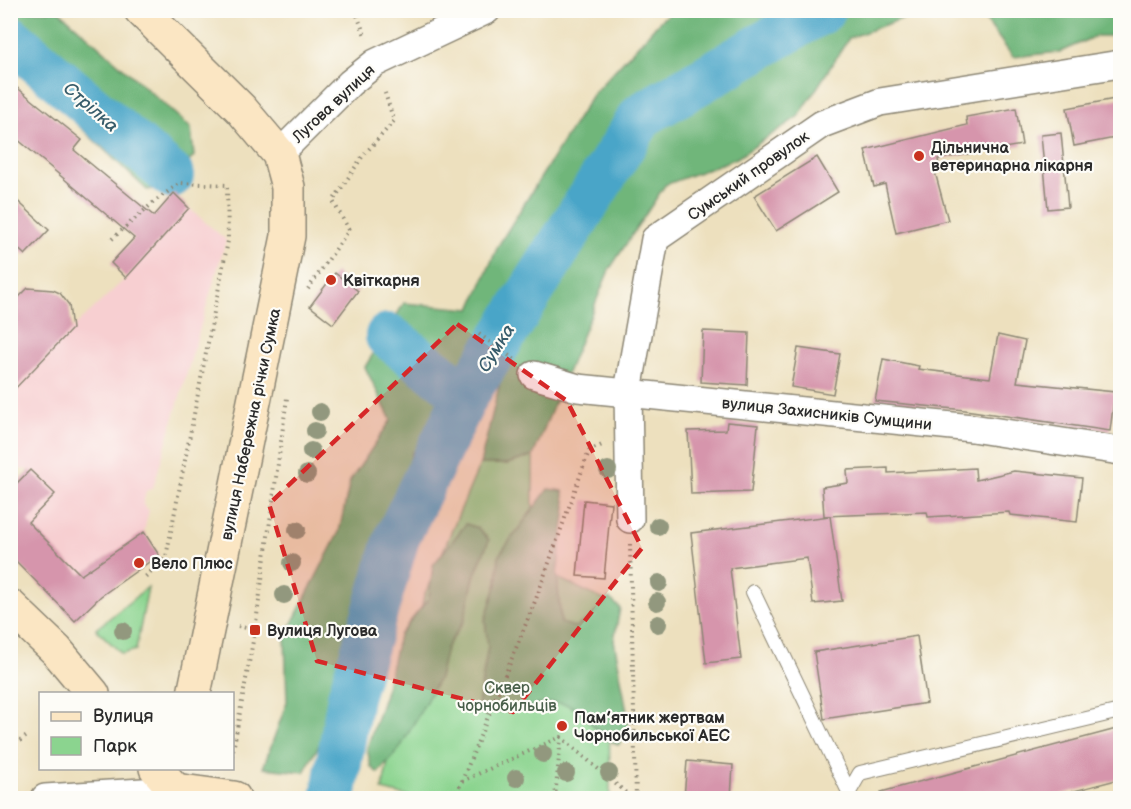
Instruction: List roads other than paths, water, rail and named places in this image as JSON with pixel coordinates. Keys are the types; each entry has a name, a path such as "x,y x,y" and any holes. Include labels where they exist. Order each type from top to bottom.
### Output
{"main road":[{"path":"141,10 241,109 279,154"},
{"name":"вулиця Набережна річки Сумка","path":"194,692 288,236 288,187 279,154"},
{"path":"10,606 57,651 92,692"},
{"path":"171,781 234,798"}],"street":[{"name":"Лугова вулиця","path":"279,154 350,83 375,63 487,10"},
{"name":"Сумський провулок","path":"630,519 628,391 655,239 822,124 880,102 1120,64"},
{"name":"вулиця Захисників Сумщини","path":"534,375 578,388 628,391 972,428 1120,451"},
{"path":"45,798 171,781"}],"lane":[{"path":"753,592 850,795"},
{"path":"850,795 860,773 1120,711"}],"waterway":[{"name":"Сумка","path":"333,798 350,697 397,538 466,395 642,115 823,10"},
{"name":"Стрілка","path":"10,38 171,175"},
{"name":"Стрілка","path":"388,336 466,395"}],"place":[{"name":"Дільнична ветеринарна лікарня","path":"919,156"},
{"name":"Квіткарня","path":"331,280"},
{"name":"Вело Плюс","path":"139,563"},
{"name":"Вулиця Лугова","path":"255,630"},
{"name":"Пам’ятник жертвам Чорнобильської АЕС","path":"562,726"}],"park label":[{"name":"Сквер чорнобильців","path":"507,696"}]}
